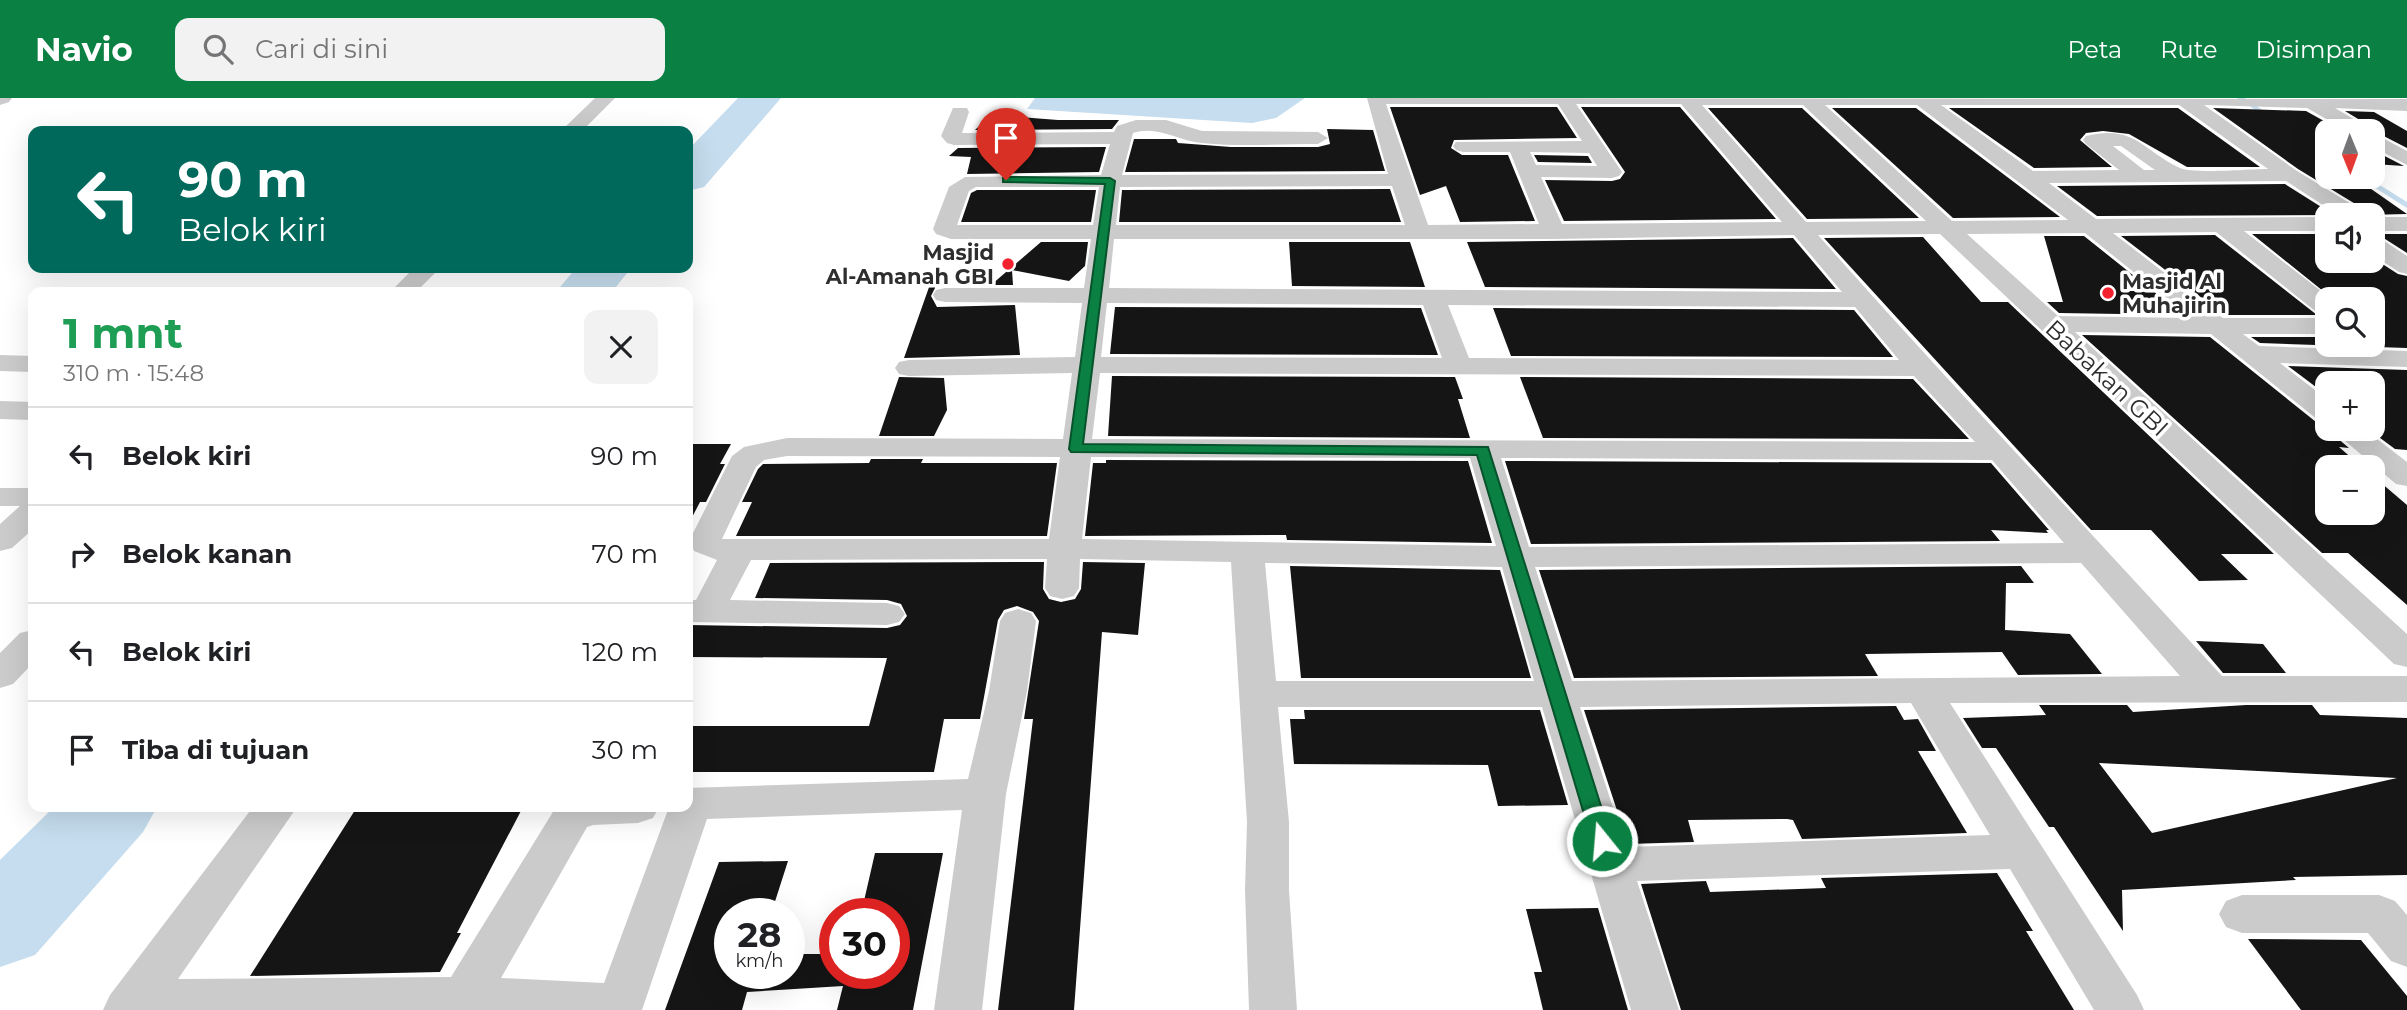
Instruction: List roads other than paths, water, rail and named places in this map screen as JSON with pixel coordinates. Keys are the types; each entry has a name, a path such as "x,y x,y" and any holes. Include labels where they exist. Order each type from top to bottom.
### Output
{"street":[{"path":"576,126 606,98"},
{"path":"1419,232 1375,98 2182,99 2306,100 2407,105"},
{"path":"1563,99 1612,172"},
{"path":"1686,99 1922,368 2212,689"},
{"name":"Babakan GBI","path":"1808,99 2407,655"},
{"path":"1920,99 2091,225 2315,403"},
{"path":"2182,99 2334,203"},
{"path":"2306,100 2338,119"},
{"path":"960,112 951,136 954,138 1120,138"},
{"path":"1062,588 1064,549 1110,181 1120,138 1127,128 1146,126 1175,128 1201,137 1318,138"},
{"path":"2385,139 2407,141"},
{"path":"2139,176 2093,140 2125,140 2178,176"},
{"path":"1463,146 1595,147"},
{"path":"2385,146 2407,159"},
{"path":"1518,147 1554,232"},
{"path":"1528,171 1636,172"},
{"path":"2028,177 2290,175"},
{"path":"1400,180 972,181 960,187 944,229 951,232 1554,232 2315,224"},
{"path":"2220,224 2315,299"},
{"path":"2385,224 2407,224"},
{"path":"2385,252 2407,267"},
{"path":"407,287 423,273"},
{"path":"945,295 1863,300"},
{"path":"1433,298 1459,367"},
{"path":"2049,324 2315,327"},
{"path":"2254,354 2389,354"},
{"path":"0,363 28,364"},
{"path":"909,368 1087,365 1922,368"},
{"path":"0,410 28,411"},
{"path":"2362,441 2407,477"},
{"path":"2374,441 2407,447"},
{"path":"2000,452 770,448 755,453 743,462 706,544 710,548 739,551 1064,549 1516,557 2089,553"},
{"path":"1483,450 1655,1010"},
{"path":"0,497 28,498"},
{"path":"0,541 28,516"},
{"path":"697,611 739,551"},
{"path":"1247,551 1268,822 1267,890 1273,1010"},
{"path":"697,611 887,614"},
{"path":"958,1010 985,794 1008,691 1018,621"},
{"path":"0,675 28,647"},
{"path":"1258,694 2407,689"},
{"path":"1923,690 2120,1010"},
{"path":"693,804 985,794"},
{"path":"131,1006 272,812"},
{"path":"464,998 572,816 581,812"},
{"path":"131,1006 464,998 619,1007 687,812"},
{"path":"1609,865 2022,852"},
{"path":"2242,914 2398,925"}],"water":[{"path":"1035,98 1305,98 1276,118 1252,123 1027,109"}],"waterway":[{"path":"693,172 761,98"},
{"path":"2240,98 2271,118"},
{"path":"2381,189 2407,206"},
{"path":"588,287 600,273"},
{"path":"0,925 106,812"}],"place":[{"name":"Masjid Al-Amanah GBI","path":"1008,264"},
{"name":"Masjid Al Muhajirin","path":"2108,293"}]}
